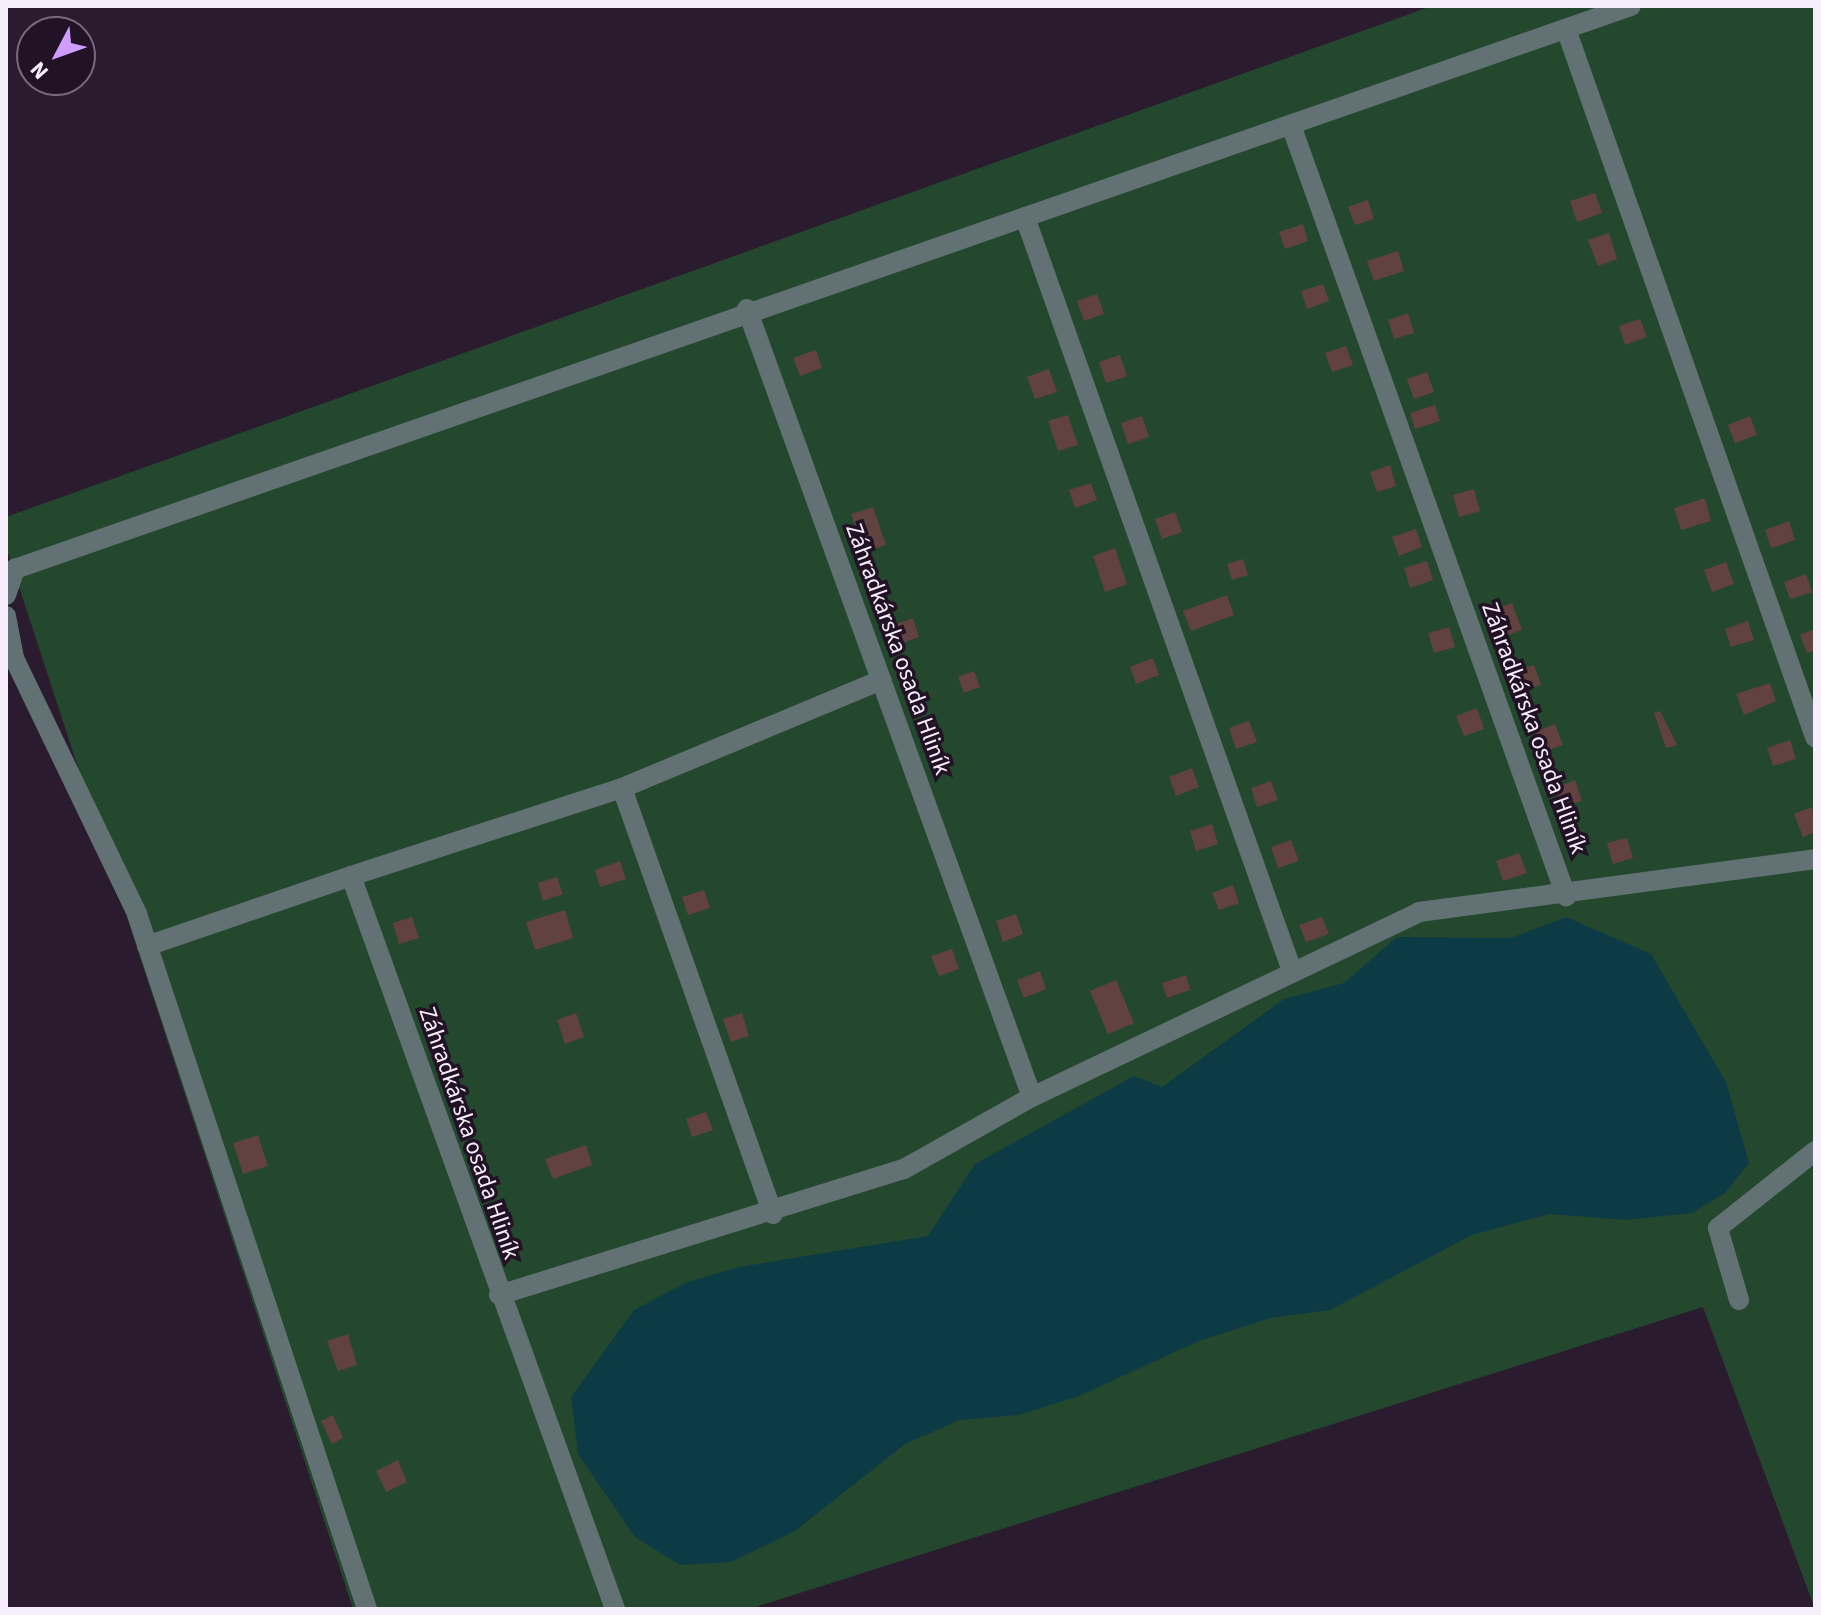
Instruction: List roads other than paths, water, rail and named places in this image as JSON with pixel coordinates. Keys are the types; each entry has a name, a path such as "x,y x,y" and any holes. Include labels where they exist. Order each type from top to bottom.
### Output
{"lane":[{"path":"6,595 15,569 747,309 1025,217 1631,6"},
{"path":"1566,29 1815,737"},
{"name":"Záhradkárska osada Hliník","path":"1291,125 1566,896"},
{"path":"1025,217 1292,971"},
{"name":"Záhradkárska osada Hliník","path":"747,309 1032,1097"},
{"path":"6,616 14,658 147,946 367,1609"},
{"path":"147,946 622,788 881,680"},
{"path":"622,788 773,1214"},
{"path":"499,1295 773,1214 904,1169 1032,1097 1419,912 1566,896 1815,859"},
{"name":"Záhradkárska osada Hliník","path":"351,876 499,1295 615,1609"},
{"path":"1739,1300 1718,1228 1815,1151"}]}
